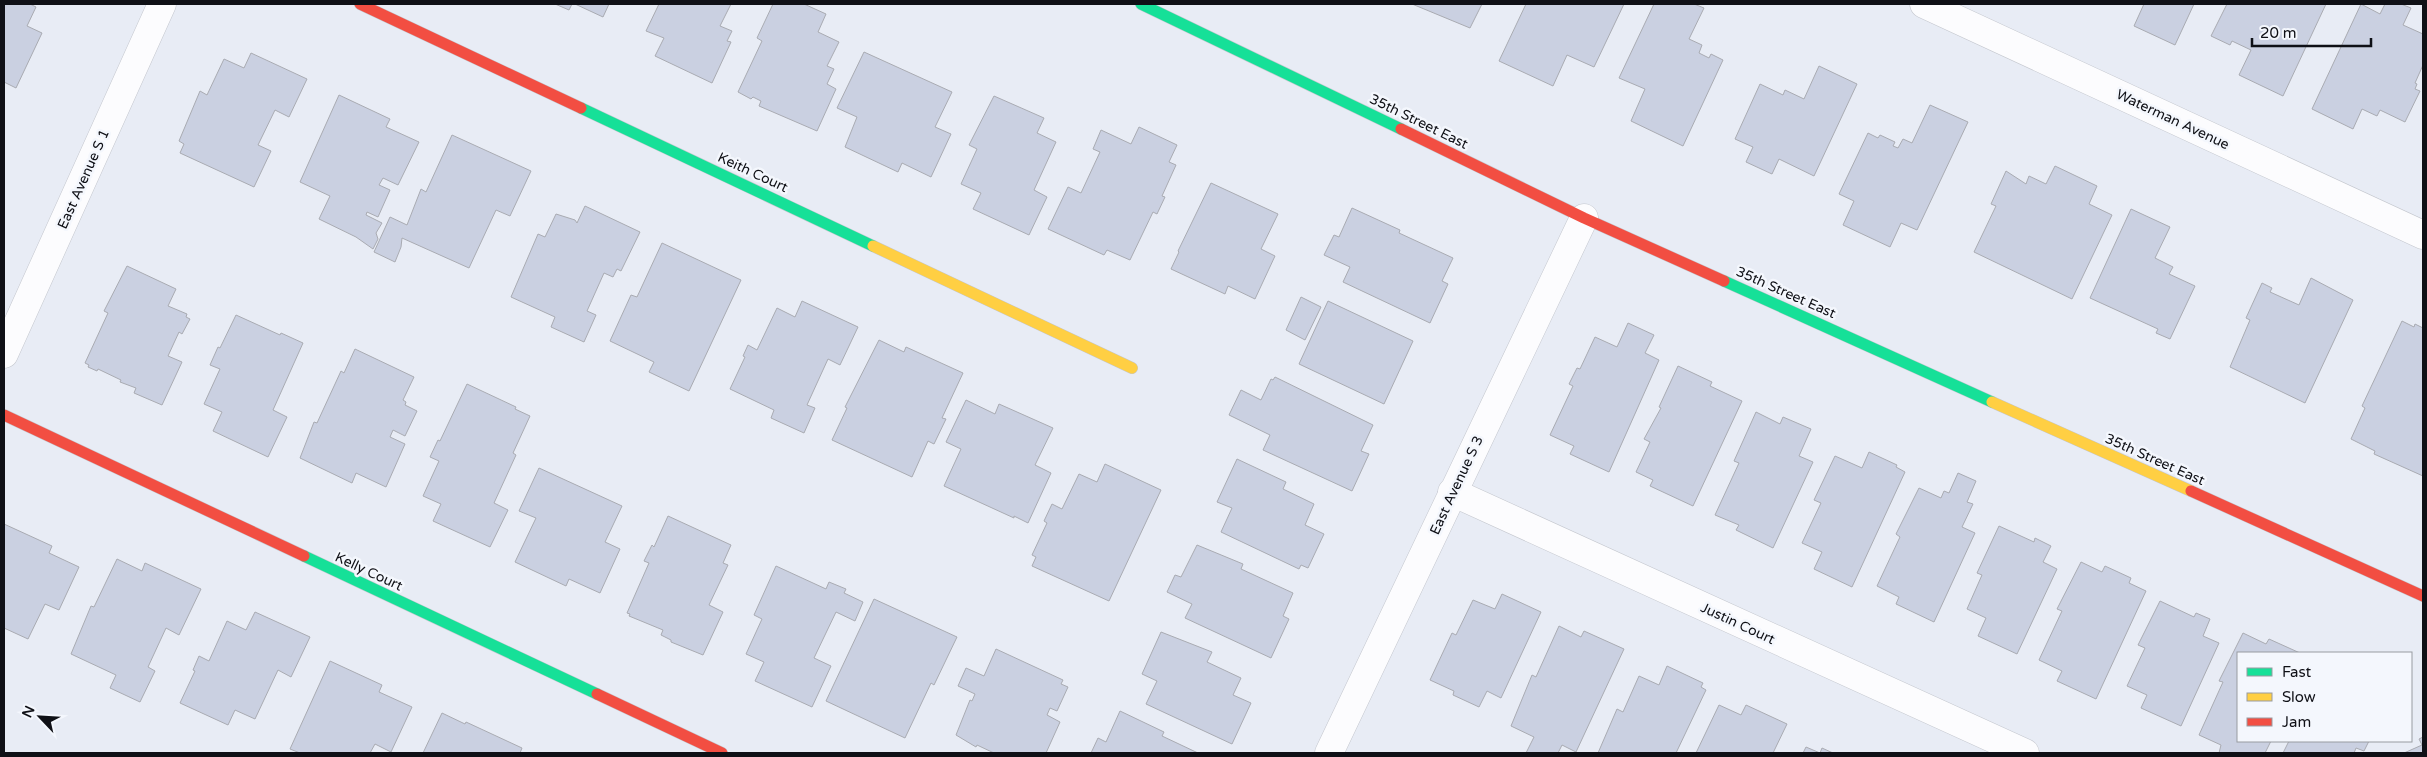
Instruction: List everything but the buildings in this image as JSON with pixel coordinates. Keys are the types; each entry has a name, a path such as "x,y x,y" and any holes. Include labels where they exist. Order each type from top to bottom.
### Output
{"street":[{"name":"East Avenue S 1","path":"4,354 162,4"},
{"name":"Keith Court","path":"360,4 1132,368"},
{"name":"35th Street East","path":"1141,4 1584,218 2423,596"},
{"name":"Waterman Avenue","path":"1924,4 2423,235"},
{"name":"East Avenue S 3","path":"1329,753 1584,218"},
{"name":"Kelly Court","path":"4,415 722,753"},
{"name":"Justin Court","path":"1452,492 2025,753"}],"traffic: fast":[{"path":"1141,4 1401,129"},
{"path":"581,108 873,246"},
{"path":"1724,281 1992,402"},
{"path":"304,556 597,694"}],"traffic: slow":[{"path":"873,246 1132,368"},
{"path":"1992,402 2191,491"}],"traffic: jam":[{"path":"360,4 581,108"},
{"path":"1401,129 1584,218 1724,281"},
{"path":"4,415 304,556"},
{"path":"2191,491 2423,596"},
{"path":"597,694 722,753"}]}
